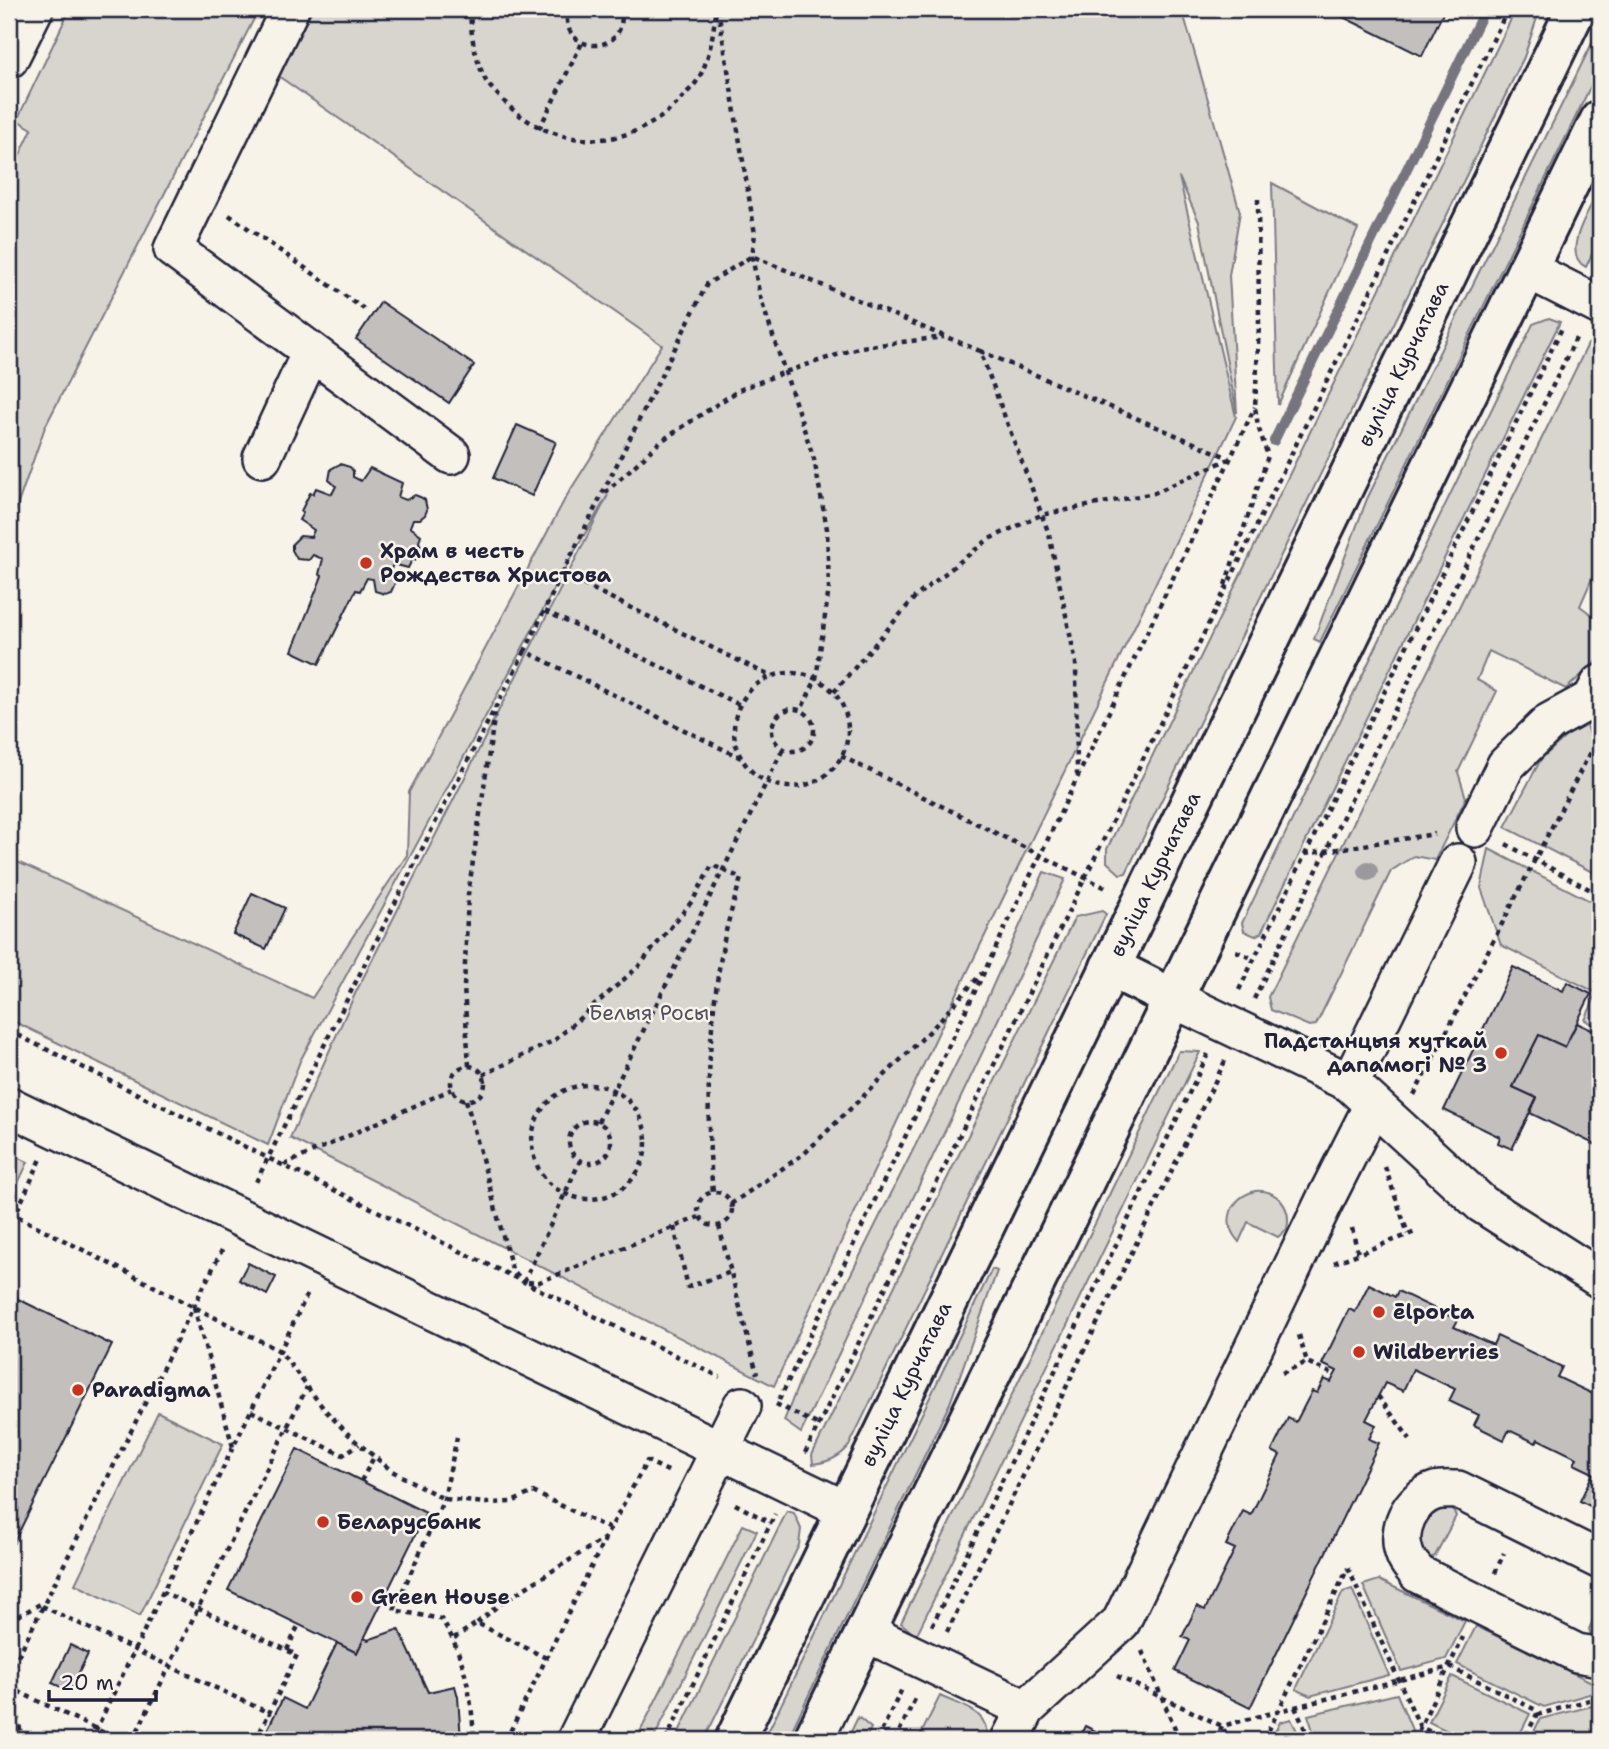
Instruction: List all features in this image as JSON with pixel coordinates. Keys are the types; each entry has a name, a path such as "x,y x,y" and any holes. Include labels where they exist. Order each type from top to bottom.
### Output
{"main road":[{"name":"вуліца Курчатава","path":"735,1740 1576,9"},
{"path":"813,1740 1600,120"},
{"path":"1110,967 1174,999"}],"lane":[{"path":"9,59 34,9"},
{"path":"290,9 173,249 451,455"},
{"path":"1527,269 1589,301"},
{"path":"262,458 311,352"},
{"path":"1475,828 1506,765 1550,722 1592,699 1600,684"},
{"path":"865,1632 918,1657 1018,1725 1121,1622 1361,1094 1458,863"},
{"path":"1174,999 1361,1094 1482,1204 1600,1279"},
{"path":"9,1106 238,1219 845,1510"},
{"path":"576,1740 720,1450 755,1395"},
{"path":"1600,1560 1458,1490 1437,1490 1419,1498 1408,1513 1402,1534 1404,1555 1418,1574 1577,1653 1600,1657"}],"path":[{"path":"470,9 471,44 487,82 514,113 540,129 592,141 632,133 669,113 696,82 712,43 717,9"},
{"path":"568,9 566,21 569,30 582,43 591,46 608,42 620,28 621,9"},
{"path":"717,9 755,234 752,256 760,297 814,459 827,529 829,588 816,679 801,710"},
{"path":"666,1740 1508,9"},
{"path":"540,129 582,43"},
{"path":"199,195 364,309"},
{"path":"1219,604 1268,456 1255,407 1259,325 1258,199"},
{"path":"1236,997 1305,854 1589,301 1600,250"},
{"path":"752,256 1230,459"},
{"path":"9,1674 707,284 752,256"},
{"path":"601,496 661,441 739,390 861,347 945,337"},
{"path":"980,351 1049,534 1076,663 1077,780"},
{"path":"755,1395 986,969 1255,407"},
{"path":"834,692 915,597 989,539 1041,515 1154,493 1230,459"},
{"path":"562,575 772,677"},
{"path":"545,611 740,705"},
{"path":"525,651 741,758"},
{"path":"782,673 800,674 816,679 834,692 844,709 848,727 846,747 837,764 823,778 805,785 786,787 767,782 752,772 741,758 735,740 734,722 740,705 750,690 772,677 782,673"},
{"path":"469,1066 464,987 468,895 496,706"},
{"path":"787,709 801,710 811,719 814,733 812,739 803,749 783,749 773,738 772,724 780,712 787,709"},
{"path":"1411,1101 1600,732"},
{"path":"598,1122 783,749"},
{"path":"841,756 1085,878"},
{"path":"1305,854 1475,828"},
{"path":"1535,859 1600,895"},
{"path":"483,1075 555,1040 638,967 693,900 712,865 741,878 722,949 710,1040 709,1147 713,1192"},
{"path":"731,1204 805,1153 931,1030 986,969"},
{"path":"9,1031 819,1425"},
{"path":"877,1740 1209,1051"},
{"path":"469,1066 480,1070 486,1085 481,1095 466,1100 458,1097 451,1084 454,1073 469,1066"},
{"path":"580,1086 598,1086 613,1091 631,1104 642,1121 646,1140 644,1159 635,1176 621,1190 603,1198 584,1200 565,1195 550,1184 539,1170 533,1153 532,1135 537,1117 548,1102 562,1091 580,1086"},
{"path":"283,1166 453,1090"},
{"path":"466,1100 512,1269 524,1282 537,1283 699,1217"},
{"path":"584,1121 598,1122 609,1131 612,1144 610,1151 594,1164 580,1161 570,1151 569,1136 577,1125 584,1121"},
{"path":"9,1228 54,1129"},
{"path":"1382,1159 1408,1234"},
{"path":"524,1282 580,1161"},
{"path":"713,1192 724,1195 731,1204 729,1220 719,1226 708,1225 699,1217 700,1201 713,1192"},
{"path":"9,1212 280,1352 324,1409 359,1444 392,1471 444,1499 512,1503 533,1492 610,1529"},
{"path":"719,1226 731,1272 755,1395"},
{"path":"674,1227 688,1287 731,1272"},
{"path":"1326,1266 1418,1231"},
{"path":"91,1740 324,1259"},
{"path":"194,1307 233,1447"},
{"path":"1297,1328 1307,1362 1335,1375"},
{"path":"133,1740 307,1387"},
{"path":"1378,1396 1410,1439"},
{"path":"251,1411 343,1455 359,1444"},
{"path":"457,1437 444,1499 394,1610 441,1619 454,1638 473,1703 474,1740"},
{"path":"361,1481 374,1457"},
{"path":"506,1740 605,1538"},
{"path":"1493,1576 1508,1545"},
{"path":"1264,1740 1348,1568 1420,1727 1448,1740"},
{"path":"454,1638 501,1603 530,1586"},
{"path":"163,1591 297,1655 256,1740"},
{"path":"9,1621 43,1604"},
{"path":"43,1604 269,1713"},
{"path":"477,1623 546,1658"},
{"path":"286,1650 299,1624"},
{"path":"1414,1740 1465,1634"},
{"path":"1137,1640 1180,1740"},
{"path":"1222,1726 1450,1667 1536,1710 1537,1715 1524,1740"},
{"path":"1116,1675 1222,1726 1229,1740"},
{"path":"9,1687 119,1740"},
{"path":"9,1687 23,1740"},
{"path":"1537,1715 1600,1697"},
{"path":"1294,1707 1308,1736 1306,1740"},
{"path":"1216,1740 1222,1726"}],"green space":[{"path":"70,9 259,9 45,427 9,529 9,178 32,129 17,120"},
{"name":"Белыя Росы","path":"313,9 1182,9 1240,212 1229,275 1237,413 1199,222 1179,177 1236,417 948,1012 774,1386 290,1138 355,994 608,495 573,554 300,1061 268,1145 9,1019 9,858 312,998 407,855 409,792 566,497 662,345 274,73"},
{"path":"1516,9 1540,9 1524,57 1126,873 1120,874 1107,862 1107,849"},
{"path":"1600,27 1600,64 1597,73 1320,642 1314,639 1367,499"},
{"path":"1272,183 1358,229 1278,405"},
{"path":"1600,189 1600,237 1586,267 1578,261 1576,241 1584,218"},
{"path":"1549,318 1560,322 1261,933 1255,936 1244,931 1242,923 1533,324"},
{"path":"1595,340 1600,343 1600,560 1580,606 1600,621 1600,658 1566,689 1489,651 1477,680 1497,691 1458,772 1466,798 1435,860 1414,856 1391,871 1316,1025 1309,1026 1271,1010 1268,997 1588,344"},
{"path":"1585,719 1600,766 1600,876 1505,827 1541,759"},
{"path":"1489,849 1600,906 1600,1028 1585,1020 1597,993 1501,945 1481,888"},
{"path":"1044,872 1065,879 801,1433 784,1421 808,1360 972,1032"},
{"path":"1102,911 1106,914 849,1446 833,1459 813,1464 812,1455 1075,917"},
{"path":"1179,1051 1200,1052 916,1636 901,1623"},
{"path":"9,1153 28,1162 12,1196 9,1194"},
{"path":"1255,1191 1270,1193 1281,1201 1287,1214 1287,1229 1278,1237 1248,1222 1239,1242 1230,1227 1231,1212 1239,1199"},
{"path":"992,1269 997,1271 950,1403 787,1740 764,1740"},
{"path":"158,1412 223,1444 140,1616 75,1584"},
{"path":"1450,1505 1456,1516 1435,1556 1424,1561 1415,1521 1426,1508"},
{"path":"787,1511 794,1513 801,1529 799,1545 704,1740 675,1740"},
{"path":"743,1525 757,1531 653,1740 636,1740"},
{"path":"1379,1580 1465,1621 1446,1659 1401,1671 1363,1585"},
{"path":"1352,1589 1389,1675 1310,1696 1296,1689 1343,1592"},
{"path":"1600,1605 1600,1642 1593,1641 1589,1629"},
{"path":"1476,1626 1600,1686 1600,1691 1544,1707 1457,1664"},
{"path":"1452,1676 1530,1714 1517,1740 1466,1740 1429,1722"},
{"path":"1397,1694 1412,1730 1407,1740 1316,1740 1308,1715"},
{"path":"940,1696 979,1716 984,1722 987,1740 918,1740"},
{"path":"1600,1704 1600,1740 1530,1740 1540,1719"},
{"path":"858,1717 871,1728 865,1740 847,1740"},
{"path":"1291,1719 1300,1737 1293,1734 1289,1740 1271,1740 1280,1722"}],"building":[{"path":"1327,9 1445,9 1422,56"},
{"path":"381,302 474,365 449,403 356,339"},
{"path":"517,425 556,442 532,496 493,478"},
{"name":"Храм в честь Рождества Христова","path":"340,464 350,467 353,477 361,481 370,468 402,483 398,497 406,500 415,495 420,497 425,500 427,510 420,519 413,519 410,527 421,535 421,546 415,560 412,560 408,568 393,564 390,572 395,577 395,583 391,592 385,594 375,591 373,579 367,578 360,591 356,590 319,664 292,651 322,576 319,574 323,559 313,555 309,560 297,559 292,544 300,536 311,537 314,530 299,520 303,513 301,511 310,493 313,494 316,488 332,494 336,486 329,480 331,469"},
{"path":"252,893 285,908 266,949 233,934"},
{"name":"Падстанцыя хуткай дапамогі № 3","path":"1513,967 1563,991 1567,982 1591,994 1565,1047 1539,1035 1513,1087 1537,1098 1512,1149 1498,1143 1500,1137 1444,1110"},
{"path":"1577,1023 1600,1034 1600,1147 1530,1113 1537,1098 1513,1087 1539,1035 1565,1047"},
{"path":"248,1263 276,1277 267,1295 239,1280"},
{"path":"1369,1284 1395,1297 1398,1291 1458,1320 1454,1327 1493,1345 1497,1336 1562,1367 1557,1377 1597,1396 1600,1389 1600,1511 1580,1501 1593,1473 1574,1464 1577,1458 1538,1439 1536,1443 1509,1430 1504,1440 1474,1425 1479,1415 1449,1401 1455,1389 1413,1369 1403,1391 1385,1383 1366,1420 1376,1425 1369,1439 1379,1443 1250,1708 1175,1671 1190,1640 1182,1637 1197,1606 1205,1610 1235,1549 1226,1545 1243,1511 1251,1515 1280,1455 1272,1451 1288,1418 1296,1422 1312,1391 1317,1393 1324,1379 1331,1382 1337,1371 1322,1364 1349,1309 1355,1312"},
{"path":"16,1298 112,1345 9,1552 9,1313"},
{"path":"297,1449 426,1513 357,1653 228,1590"},
{"path":"399,1629 428,1692 455,1686 461,1740 289,1740 267,1730 283,1698 305,1709 337,1643 357,1653 364,1638 368,1640"},
{"path":"70,1645 88,1654 70,1691 52,1683"},
{"path":"1085,1726 1114,1740 1078,1740"}],"waterway":[{"path":"1274,441 1485,9"}],"place":[{"name":"Храм в честь Рождества Христова","path":"366,563"},
{"name":"Падстанцыя хуткай дапамогі № 3","path":"1501,1053"},
{"name":"ēlporta","path":"1379,1312"},
{"name":"Wildberries","path":"1359,1352"},
{"name":"Paradigma","path":"78,1390"},
{"name":"Беларусбанк","path":"323,1522"},
{"name":"Green House","path":"357,1597"}]}
